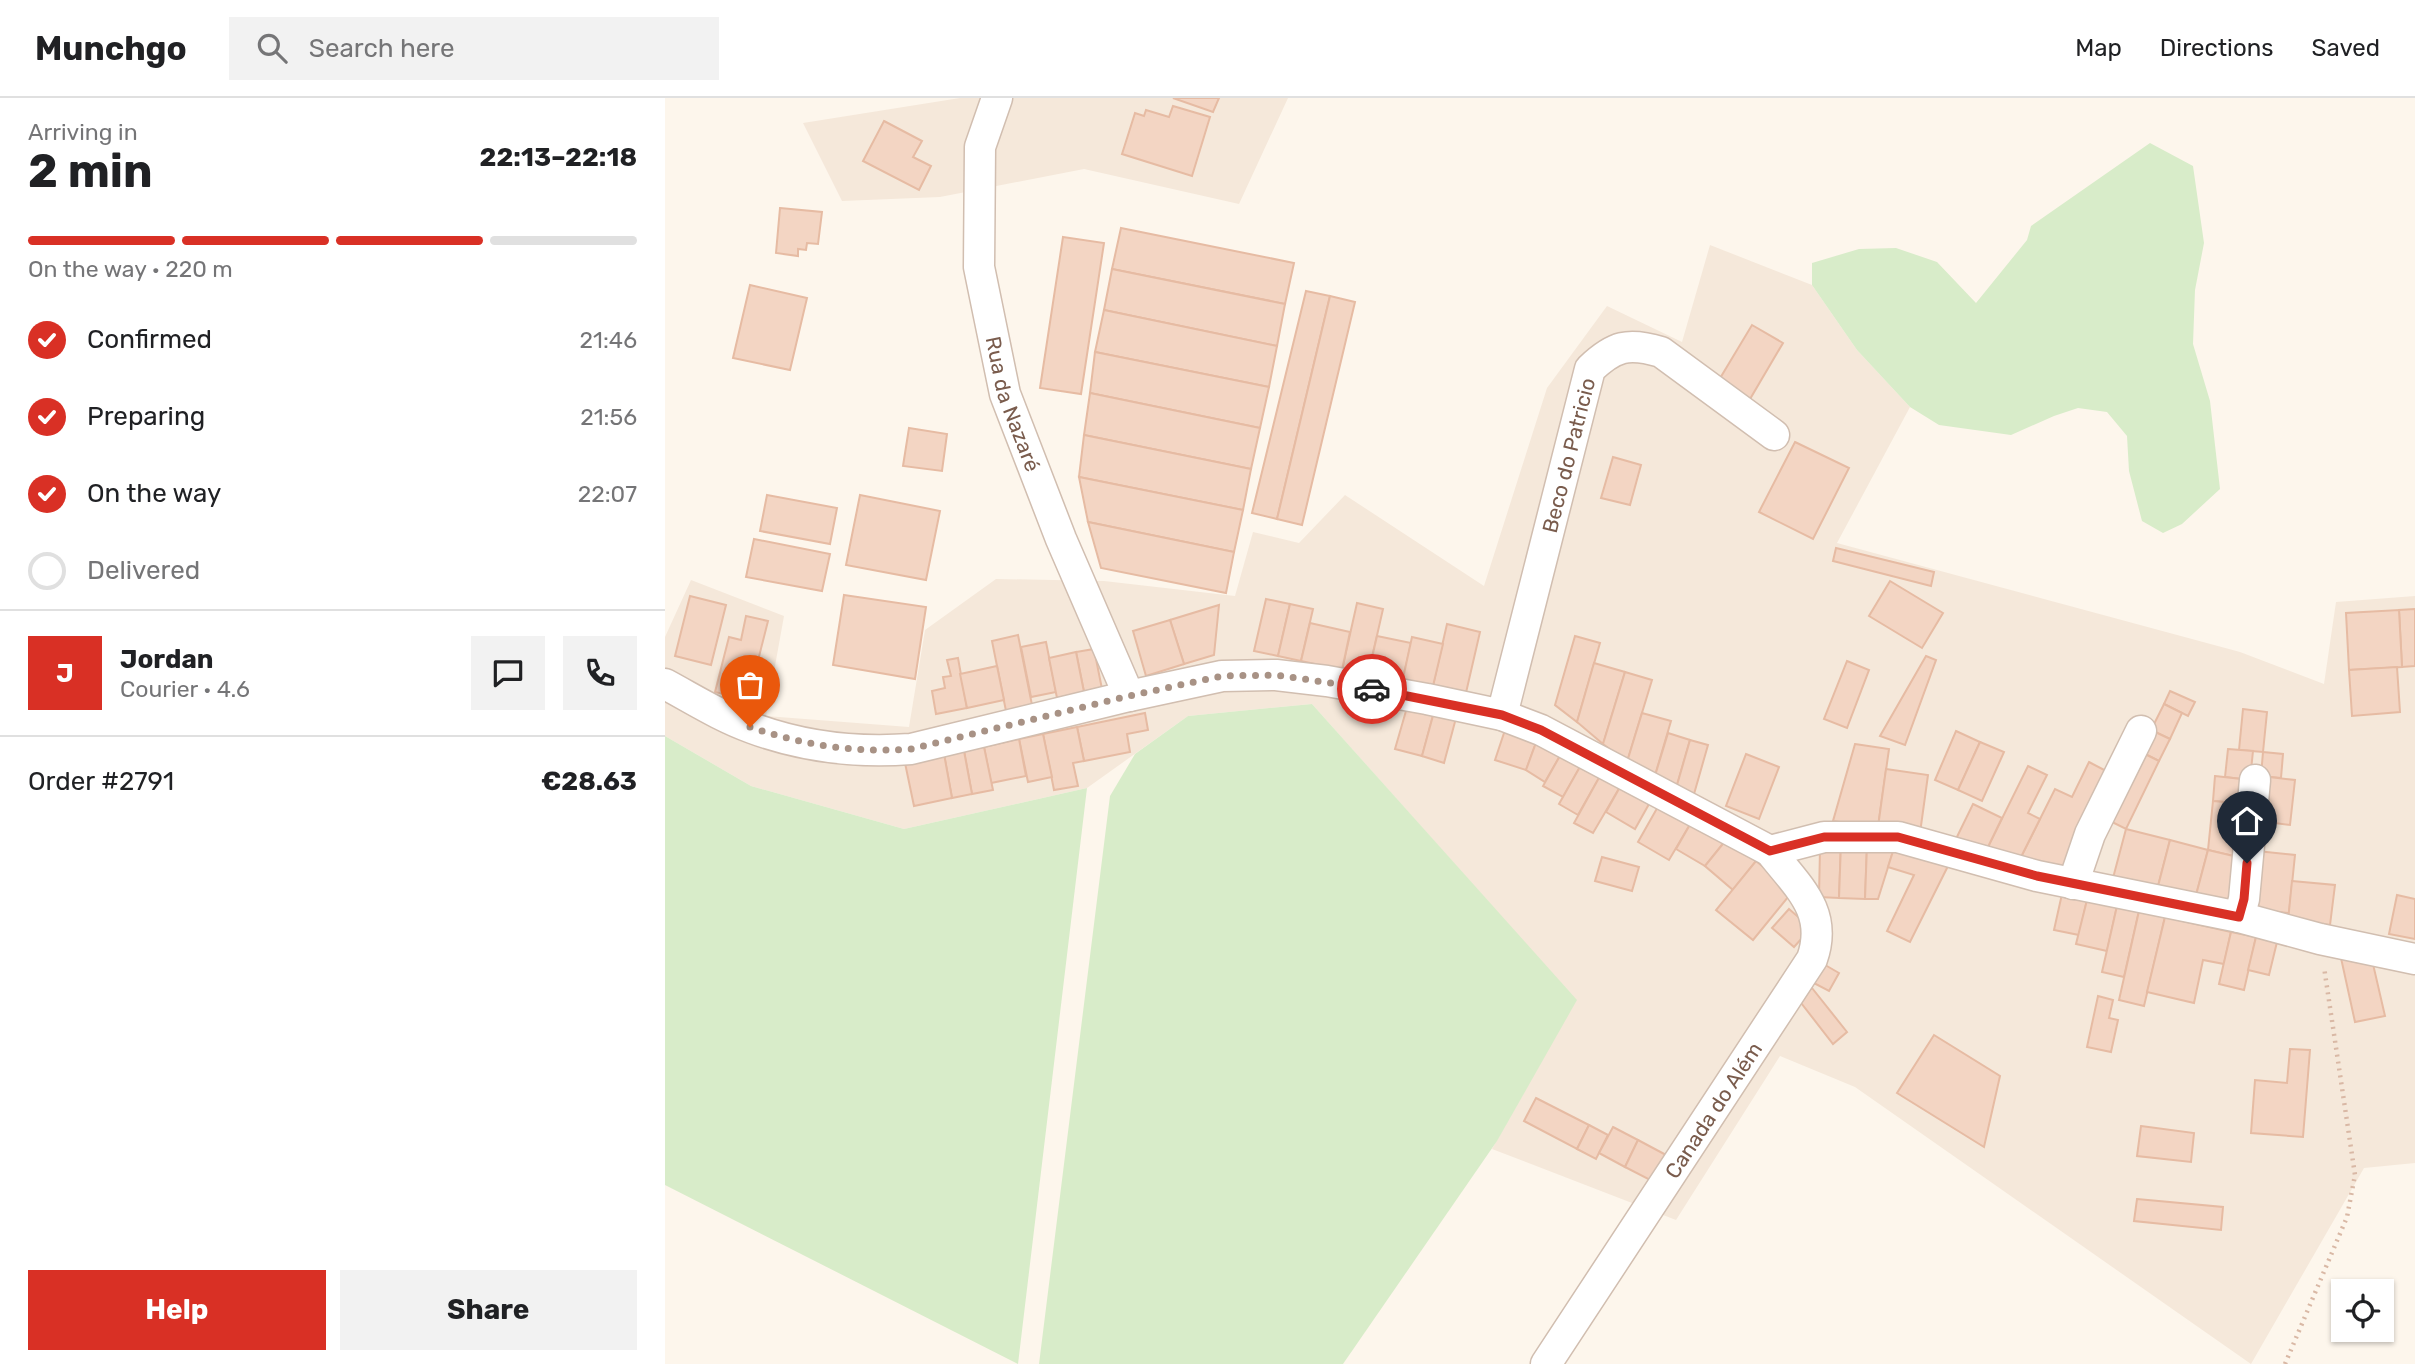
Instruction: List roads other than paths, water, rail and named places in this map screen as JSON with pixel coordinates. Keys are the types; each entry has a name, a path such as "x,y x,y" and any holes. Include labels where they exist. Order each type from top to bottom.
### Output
{"street":[{"name":"Rua da Nazaré","path":"997,98 980,148 979,267 1005,394 1061,539 1129,696"},
{"name":"Beco do Patricio","path":"1502,715 1590,369 1605,354 1625,346 1643,346 1661,352 1774,435"},
{"path":"665,684 750,727 785,739 845,750 879,751 911,749 1222,676 1276,675 1352,685 1502,715 1541,730 1770,851 1824,837 1898,837 2073,884 2239,917 2320,939 2415,959"},
{"path":"2073,884 2090,834 2141,731"},
{"path":"2239,917 2244,899 2255,780"},
{"name":"Canada do Além","path":"1546,1364 1812,959 1818,936 1816,915 1811,904 1770,851"}]}
